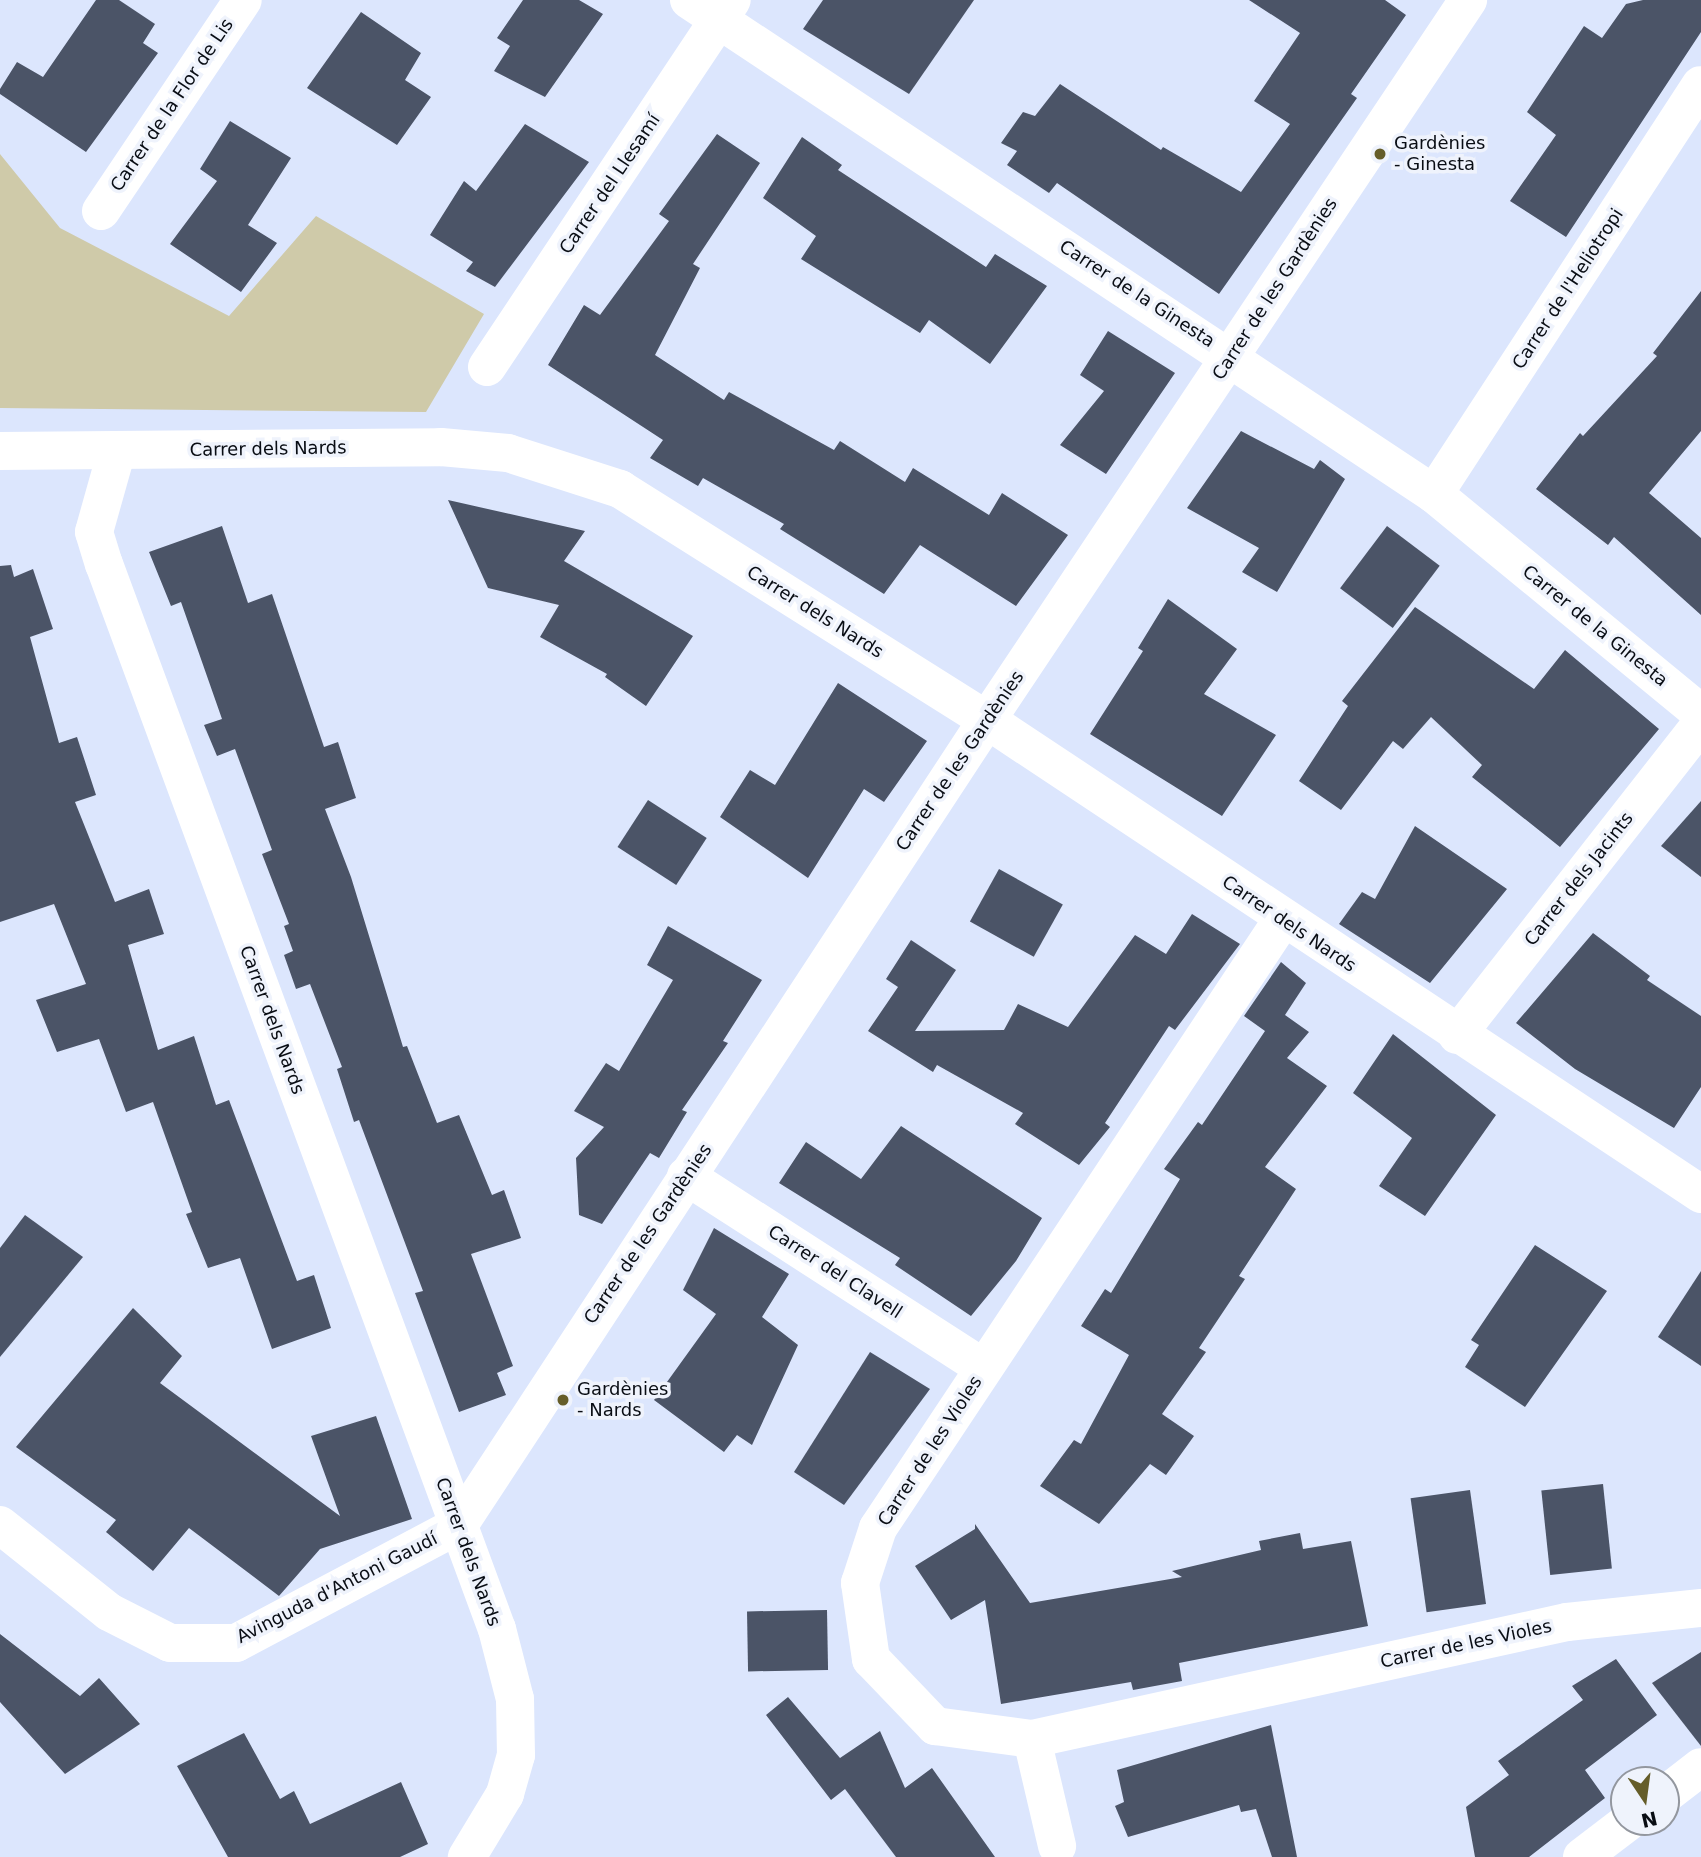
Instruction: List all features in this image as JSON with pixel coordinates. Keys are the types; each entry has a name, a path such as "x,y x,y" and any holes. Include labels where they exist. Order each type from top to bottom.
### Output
{"street":[{"name":"Carrer de la Flor de Lis","path":"101,211 243,0"},
{"name":"Carrer de les Gardènies","path":"458,1525 986,720 1468,0"},
{"name":"Carrer de la Ginesta","path":"714,6 1434,494 1701,713"},
{"name":"Carrer del Llesamí","path":"487,368 714,6"},
{"name":"Carrer de l'Heliotropi","path":"1434,494 1688,134 1701,85"},
{"name":"Carrer dels Nards","path":"467,1857 505,1794 516,1755 515,1699 497,1629 104,564 94,532 117,450 441,447 508,453 620,489 986,720 1282,920 1701,1194"},
{"path":"0,451 117,450"},
{"name":"Carrer dels Jacints","path":"1457,1035 1701,724"},
{"name":"Carrer de les Violes","path":"1282,920 878,1528 860,1583 871,1659 935,1726 1032,1739 1567,1622 1701,1608"},
{"name":"Carrer del Clavell","path":"686,1176 984,1368"},
{"name":"Avinguda d'Antoni Gaudí","path":"0,1525 109,1612 170,1643 236,1643 458,1525"},
{"path":"1032,1739 1057,1846"},
{"path":"1680,1783 1701,1767"},
{"path":"1582,1857 1610,1836"}],"shaded area":[{"path":"0,154 60,228 229,316 316,216 484,314 426,412 0,408"}],"building":[{"path":"96,0 119,0 155,24 143,43 158,53 86,152 0,94 0,89 17,62 43,77"},
{"path":"523,0 579,0 603,14 545,97 494,71 510,46 497,38"},
{"path":"823,0 974,0 909,94 803,29"},
{"path":"1249,0 1385,0 1406,15 1351,94 1357,98 1219,294 1057,183 1049,193 1007,165 1017,151 1001,143 1023,112 1035,116 1060,84 1161,150 1163,147 1241,192 1290,124 1254,101 1300,33"},
{"path":"1643,0 1701,0 1701,32 1566,237 1510,201 1556,135 1527,112 1584,26 1602,38 1626,4"},
{"path":"361,12 421,53 405,80 431,97 397,145 307,88"},
{"path":"230,121 291,158 248,225 277,243 241,292 170,244 217,181 200,169"},
{"path":"525,124 589,162 495,287 466,271 473,262 430,235 464,181 476,191"},
{"path":"717,134 760,163 693,264 700,268 655,355 724,400 729,392 834,450 840,441 905,482 913,468 989,515 1002,493 1068,535 1016,606 920,545 884,594 780,529 784,524 703,478 698,486 650,458 663,440 548,365 584,305 600,315 669,221 659,214"},
{"path":"802,137 842,165 838,170 986,267 995,254 1047,286 990,364 929,320 920,333 801,259 816,236 763,198"},
{"path":"1701,291 1701,431 1649,493 1701,538 1701,615 1614,537 1608,545 1536,489 1580,433 1583,436 1657,356 1653,353"},
{"path":"1108,331 1175,373 1106,474 1060,445 1104,391 1080,375"},
{"path":"1241,431 1314,469 1320,460 1345,479 1277,592 1242,572 1259,548 1187,508"},
{"path":"448,500 585,531 564,561 693,636 646,706 605,677 607,674 540,637 559,605 488,588"},
{"path":"222,526 248,603 272,594 324,747 338,742 356,798 325,809 351,877 403,1047 407,1046 437,1123 459,1115 492,1195 504,1190 521,1238 471,1254 513,1366 497,1373 506,1395 459,1412 415,1293 423,1291 359,1120 354,1122 337,1069 342,1067 310,984 296,989 284,955 293,951 284,926 289,924 262,854 272,850 235,749 217,756 204,725 222,719 181,602 171,606 149,552"},
{"path":"1387,526 1440,566 1393,628 1340,588"},
{"path":"11,565 14,577 33,569 53,629 30,637 59,743 77,737 96,795 75,802 115,902 149,889 164,934 128,945 158,1050 194,1036 216,1105 229,1100 297,1281 314,1275 331,1328 272,1349 240,1258 208,1268 186,1214 192,1212 153,1102 126,1112 99,1039 57,1052 36,1000 86,984 54,904 0,922 0,566"},
{"path":"1168,599 1237,649 1204,694 1276,735 1222,816 1090,734 1143,651 1138,648"},
{"path":"1415,607 1534,689 1565,650 1659,729 1560,847 1472,777 1482,765 1431,717 1403,749 1393,741 1341,810 1299,781 1348,706 1342,701"},
{"path":"838,683 927,741 884,802 864,789 808,878 720,817 750,770 775,785"},
{"path":"648,800 707,838 676,885 618,847"},
{"path":"1701,801 1701,877 1661,846"},
{"path":"1415,826 1507,889 1430,983 1339,924 1362,892 1375,899"},
{"path":"999,869 1063,904 1034,957 970,921"},
{"path":"1192,914 1240,944 1175,1030 1169,1026 1105,1123 1110,1127 1079,1165 1015,1124 1023,1113 937,1065 933,1072 868,1031 898,987 886,979 911,940 956,970 915,1031 1004,1030 1018,1004 1068,1027 1135,935 1166,954"},
{"path":"668,926 762,980 723,1041 728,1043 682,1110 687,1112 659,1158 650,1153 602,1224 579,1215 576,1158 604,1127 574,1111 606,1063 619,1071 673,980 647,965"},
{"path":"1593,933 1650,976 1647,980 1701,1016 1701,1087 1674,1128 1575,1069 1516,1023"},
{"path":"1281,962 1306,983 1285,1015 1309,1032 1287,1058 1327,1086 1265,1167 1296,1189 1239,1276 1245,1279 1199,1348 1206,1352 1162,1414 1194,1436 1166,1475 1150,1464 1099,1524 1040,1486 1074,1440 1081,1444 1129,1355 1081,1326 1105,1289 1111,1293 1180,1179 1164,1169 1198,1122 1202,1125 1265,1031 1244,1016"},
{"path":"1393,1034 1496,1115 1425,1216 1379,1186 1412,1138 1353,1093"},
{"path":"901,1126 1042,1218 1016,1261 971,1316 895,1265 900,1258 779,1183 806,1142 861,1179"},
{"path":"25,1215 83,1257 0,1357 0,1248"},
{"path":"714,1228 789,1274 762,1317 798,1345 752,1445 737,1435 724,1452 654,1400 716,1314 683,1290"},
{"path":"1535,1245 1607,1291 1525,1407 1465,1367 1479,1345 1471,1340"},
{"path":"1701,1271 1701,1366 1658,1337"},
{"path":"133,1308 182,1356 160,1383 340,1516 311,1436 376,1416 412,1519 320,1549 279,1596 189,1528 153,1571 106,1532 116,1520 16,1447"},
{"path":"870,1352 930,1389 844,1505 794,1472"},
{"path":"1603,1484 1612,1569 1550,1575 1541,1490"},
{"path":"1470,1490 1486,1604 1427,1612 1411,1498"},
{"path":"975,1524 1030,1603 1182,1577 1172,1571 1261,1550 1259,1541 1300,1533 1303,1549 1351,1541 1368,1626 1179,1663 1182,1681 1133,1690 1131,1682 1001,1704 985,1600 951,1620 915,1566 975,1529"},
{"path":"827,1610 828,1670 748,1671 747,1611"},
{"path":"0,1634 80,1696 99,1678 140,1724 65,1774 0,1702"},
{"path":"1701,1652 1701,1746 1652,1683"},
{"path":"1616,1659 1657,1715 1585,1770 1605,1798 1529,1857 1475,1857 1466,1807 1509,1775 1498,1761 1583,1700 1572,1686"},
{"path":"788,1697 840,1758 880,1731 905,1788 932,1768 995,1857 896,1857 845,1789 831,1800 766,1715"},
{"path":"1271,1725 1297,1857 1272,1857 1256,1809 1241,1812 1239,1805 1128,1837 1115,1806 1124,1802 1117,1770"},
{"path":"244,1733 280,1799 294,1791 310,1824 401,1782 428,1844 400,1857 228,1857 177,1766"}],"place":[{"name":"Gardènies - Ginesta","path":"1380,154"},
{"name":"Gardènies - Nards","path":"563,1400"}]}
